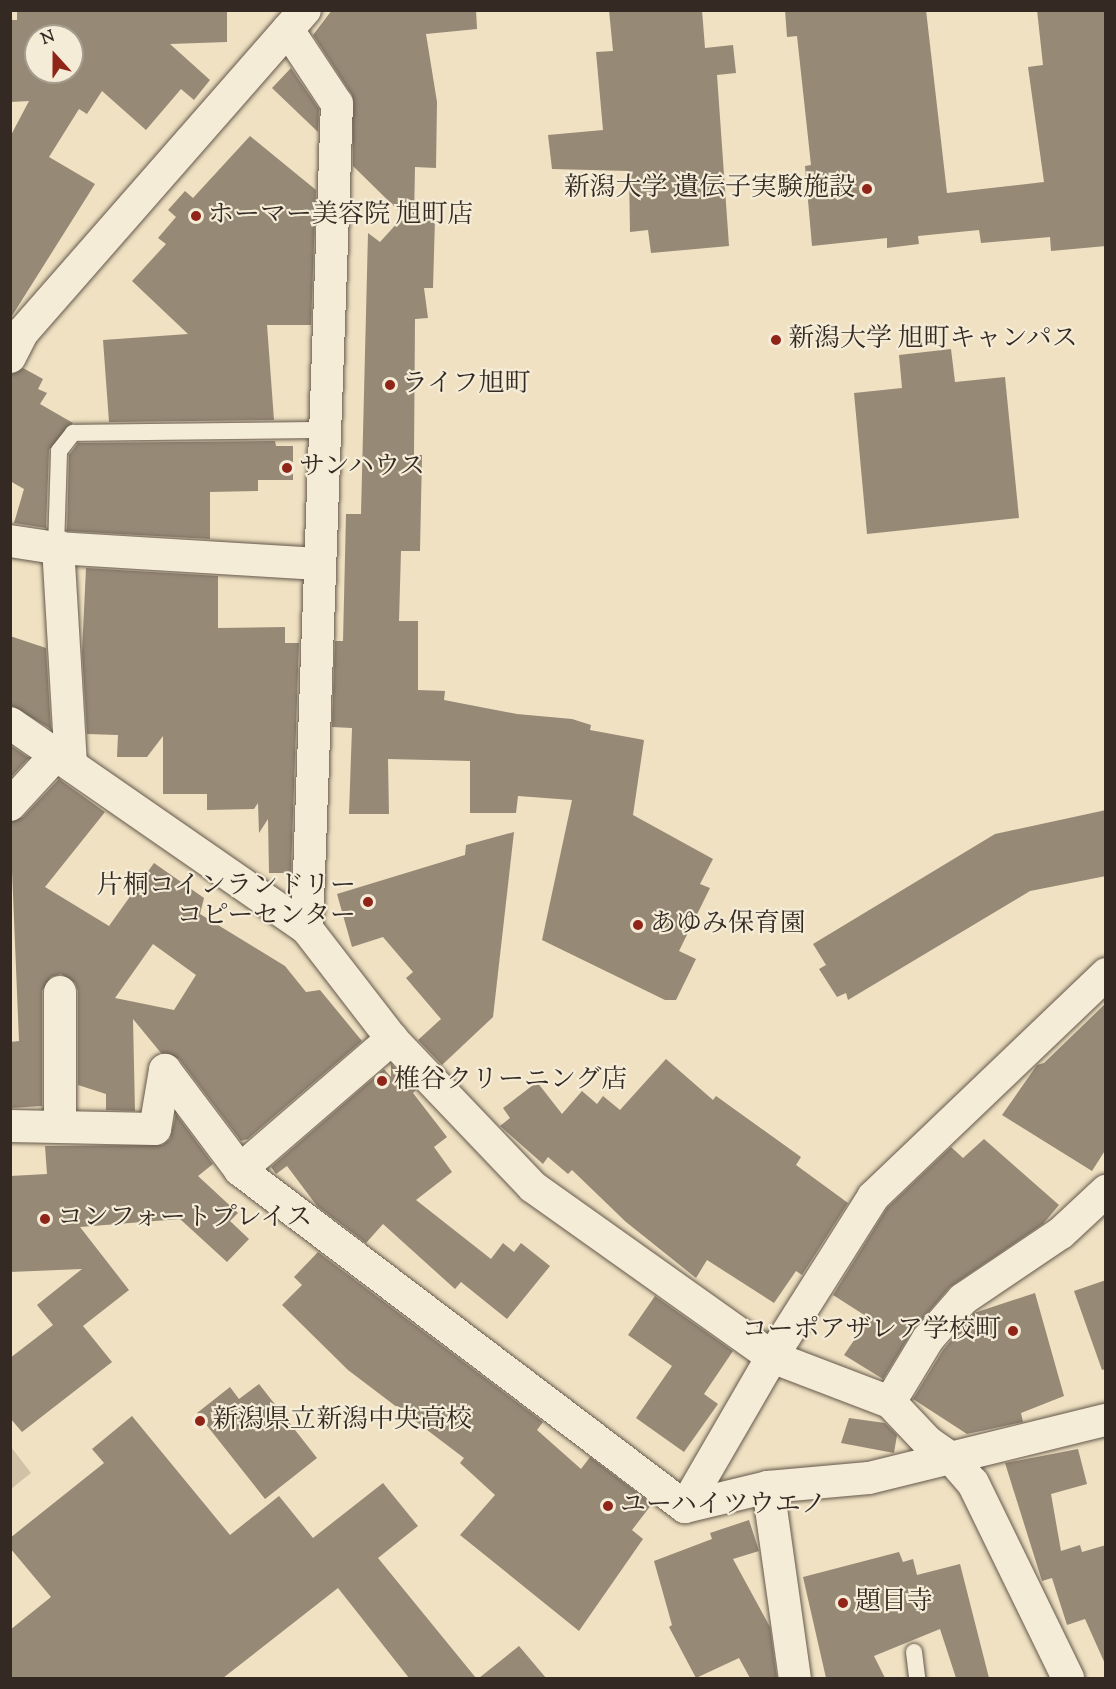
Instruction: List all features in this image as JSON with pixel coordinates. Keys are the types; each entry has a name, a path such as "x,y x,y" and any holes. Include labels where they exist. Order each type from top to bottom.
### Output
{"street":[{"path":"10,357 23,333 297,20 337,104 328,430 320,564 307,929"},
{"path":"10,541 57,547 320,564"},
{"path":"57,547 64,760"},
{"path":"10,723 307,929 392,1039 533,1187 772,1357 890,1402 928,1442 951,1458 973,1483 1068,1678"},
{"path":"10,805 64,760"},
{"path":"686,1507 772,1357 873,1197 1105,976"},
{"path":"60,992 60,1127"},
{"path":"240,1170 392,1039"},
{"path":"10,1126 155,1128 165,1070 240,1170 686,1507"},
{"path":"890,1402 928,1339 963,1299 1061,1233 1106,1191"},
{"path":"686,1507 768,1487 869,1478 1106,1420"},
{"path":"768,1487 795,1678"}],"lane":[{"path":"57,547 59,451 73,433 328,430"},
{"path":"914,1652 917,1678"}],"shaded area":[{"path":"11,1447 31,1473 11,1489"}],"building":[{"path":"44,10 227,11 227,42 170,44 210,80 194,100 181,89 146,130 102,91 87,114 79,109 49,157 95,184 10,319 10,137 29,101 10,102 10,20 17,20 17,12"},
{"path":"332,10 476,10 477,29 426,34 437,102 436,168 415,167 414,220 435,219 433,288 424,288 428,318 415,319 414,455 422,455 420,551 401,551 399,621 418,621 418,690 445,691 444,700 517,714 572,719 591,725 590,730 644,740 633,815 713,859 700,884 710,888 679,951 696,959 676,1000 665,1000 542,940 572,800 518,796 516,813 470,813 470,761 388,759 389,814 349,814 352,728 332,727 335,641 343,641 346,514 361,514 368,233 380,242 400,220 408,220 353,166 352,95 313,35"},
{"path":"609,10 702,10 705,48 733,45 736,73 717,75 729,246 651,253 648,230 630,232 629,171 552,169 548,135 603,130 596,52 613,51"},
{"path":"785,10 926,10 947,193 1044,182 1028,67 1043,65 1037,10 1106,10 1106,246 1051,251 1050,237 981,243 979,230 918,236 919,244 887,248 887,238 812,246 805,166 811,165 797,36 787,37"},
{"path":"291,68 319,109 318,132 272,88"},
{"path":"250,136 316,190 311,325 267,325 274,420 109,422 103,340 188,334 132,281 166,244 158,238 176,217 168,210 185,191 193,198"},
{"path":"951,349 955,382 1005,377 1019,518 867,534 854,393 902,388 899,355"},
{"path":"23,368 43,379 38,389 47,393 40,404 73,423 49,450 46,528 14,523 24,489 10,481 10,375"},
{"path":"275,441 276,446 293,446 293,480 258,480 258,491 210,492 210,539 67,531 69,455 78,443"},
{"path":"86,568 218,576 218,628 285,627 285,643 299,643 291,873 269,873 268,819 259,833 258,803 254,809 207,810 207,794 163,794 163,736 147,757 117,757 118,735 87,734 82,652"},
{"path":"10,636 46,648 51,729 10,705"},
{"path":"10,745 29,758 10,778"},
{"path":"59,779 105,812 45,887 109,926 154,863 204,898 200,914 285,966 306,992 320,990 362,1041 248,1139 241,1141 179,1059 161,1053 133,1019 135,1111 106,1110 106,1094 78,1085 78,991 75,983 61,974 51,977 42,991 42,1106 10,1108 10,1042 19,1041 10,822 23,817","holes":["153,944 196,975 174,1010 115,998"]},
{"path":"1106,810 1106,876 1030,891 848,1000 846,993 837,997 819,969 826,965 813,944 995,834"},
{"path":"514,832 493,1017 442,1065 418,1040 441,1019 406,978 413,972 383,937 352,947 337,894 465,855 466,845"},
{"path":"1106,1003 1106,1149 1092,1171 1002,1115 1037,1065 1044,1063"},
{"path":"666,1059 713,1100 716,1096 801,1157 796,1165 848,1203 802,1275 796,1271 774,1303 707,1260 696,1278 626,1222 572,1170 568,1174 548,1157 543,1164 500,1126 510,1118 503,1108 537,1082 562,1114 582,1091 597,1104 603,1096 620,1110"},
{"path":"391,1064 416,1090 413,1093 447,1137 434,1147 452,1172 416,1200 491,1259 503,1243 514,1252 521,1243 550,1266 507,1319 461,1282 455,1289 383,1224 366,1243 317,1206 287,1166 276,1174 271,1167 384,1069 391,1077"},
{"path":"176,1114 213,1164 198,1176 238,1213 230,1221 249,1239 227,1262 180,1219 80,1227 129,1290 83,1326 112,1362 22,1432 10,1418 10,1358 53,1325 37,1305 82,1269 10,1272 10,1176 47,1174 45,1146 162,1145 170,1139"},
{"path":"984,1139 1059,1205 1043,1224 950,1287 913,1330 883,1379 844,1355 869,1318 833,1295 887,1208 951,1147 963,1158"},
{"path":"318,1252 543,1422 537,1430 581,1469 590,1457 652,1504 632,1530 643,1539 579,1631 460,1535 495,1495 460,1463 464,1458 348,1370 282,1305 302,1285 294,1277"},
{"path":"1106,1280 1106,1369 1102,1370 1074,1291"},
{"path":"1035,1293 1064,1396 1021,1413 1023,1422 967,1434 913,1399 943,1350 974,1313"},
{"path":"655,1296 733,1351 704,1394 718,1404 684,1452 636,1418 672,1366 628,1335"},
{"path":"259,1384 317,1458 265,1499 197,1413 230,1387 239,1399"},
{"path":"132,1416 230,1535 279,1496 313,1538 383,1483 418,1526 378,1558 476,1678 409,1678 338,1588 223,1678 10,1678 10,1630 51,1597 10,1548 10,1538 104,1463 92,1449"},
{"path":"849,1418 885,1423 897,1435 894,1453 841,1443"},
{"path":"1078,1449 1087,1484 1051,1494 1061,1551 1080,1545 1082,1552 1106,1545 1106,1666 1085,1619 1067,1625 1052,1578 1042,1581 1005,1463"},
{"path":"749,1520 759,1551 733,1559 770,1627 777,1678 750,1678 739,1658 696,1678 669,1627 672,1625 654,1561 712,1539 710,1533"},
{"path":"899,1552 903,1562 913,1559 917,1575 960,1564 989,1678 956,1678 940,1629 874,1656 885,1678 826,1678 803,1577"},
{"path":"519,1646 546,1678 479,1678"}],"place":[{"name":"新潟大学 遺伝子実験施設","path":"867,189"},
{"name":"ホーマー美容院 旭町店","path":"196,216"},
{"name":"新潟大学 旭町キャンパス","path":"776,340"},
{"name":"ライフ旭町","path":"390,385"},
{"name":"サンハウス","path":"287,468"},
{"name":"片桐コインランドリー コピーセンター","path":"368,902"},
{"name":"あゆみ保育園","path":"638,925"},
{"name":"椎谷クリーニング店","path":"382,1081"},
{"name":"コンフォートプレイス","path":"45,1219"},
{"name":"コーポアザレア学校町","path":"1013,1331"},
{"name":"新潟県立新潟中央高校","path":"200,1421"},
{"name":"ユーハイツウエノ","path":"608,1506"},
{"name":"題目寺","path":"843,1603"}]}
